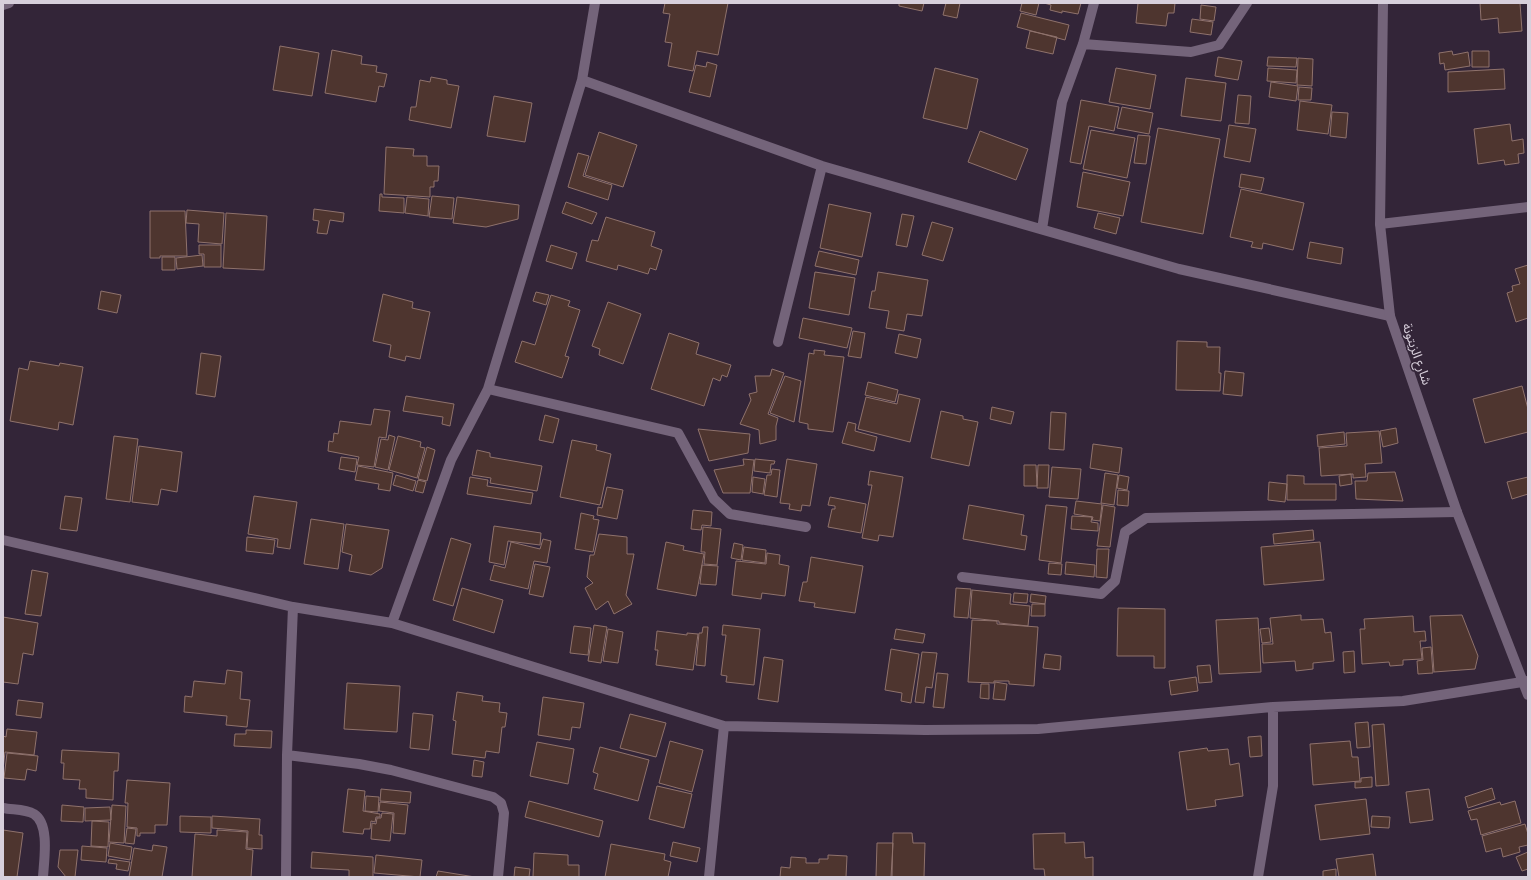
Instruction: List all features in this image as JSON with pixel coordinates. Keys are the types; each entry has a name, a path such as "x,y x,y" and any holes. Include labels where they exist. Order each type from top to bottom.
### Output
{"street":[{"path":"3,5 9,3"},
{"path":"392,623 451,460 488,389 582,80 595,3"},
{"path":"1042,229 1062,102 1083,44 1094,3"},
{"path":"1083,44 1190,52 1219,45 1247,3"},
{"name":"شارع الزيتونة","path":"1383,3 1380,224 1390,316 1457,512 1526,681 1528,695"},
{"path":"582,80 822,166 1179,269 1390,316"},
{"path":"778,342 822,166"},
{"path":"1380,224 1528,207"},
{"path":"488,389 678,433 714,499 730,514 806,527"},
{"path":"962,577 1101,594 1115,581 1125,532 1146,518 1457,512"},
{"path":"3,540 293,607 392,623 724,726 925,730 1038,729 1273,707 1403,701 1526,681"},
{"path":"286,877 287,755 293,607"},
{"path":"1258,877 1273,786 1273,707"},
{"path":"708,877 724,726"},
{"path":"287,755 372,766 493,797 501,803 504,813 498,877"},
{"path":"3,808 26,811 34,814 41,820 44,829 43,877"}],"building":[{"path":"665,3 728,3 718,55 697,51 693,71 668,66 672,43 665,42 670,14 663,13"},
{"path":"899,3 924,3 922,11 899,6"},
{"path":"946,3 960,3 957,18 943,15"},
{"path":"1022,3 1039,3 1036,15 1020,11"},
{"path":"1044,3 1081,3 1078,14 1062,11 1062,13 1050,10 1051,5"},
{"path":"1138,3 1175,3 1174,13 1168,13 1166,26 1136,23"},
{"path":"1480,3 1520,3 1522,31 1499,33 1498,18 1481,20"},
{"path":"1201,5 1216,7 1214,21 1200,19"},
{"path":"1021,13 1069,25 1065,40 1017,27"},
{"path":"1192,19 1213,22 1211,35 1190,32"},
{"path":"1030,31 1057,37 1053,54 1026,48"},
{"path":"280,46 319,53 312,96 273,90"},
{"path":"332,50 362,56 361,64 377,66 376,72 387,74 384,87 379,86 376,102 325,93"},
{"path":"1452,51 1453,55 1468,52 1470,66 1445,70 1444,63 1440,64 1439,53"},
{"path":"1472,51 1489,51 1489,67 1472,67"},
{"path":"1218,57 1242,61 1238,80 1215,76"},
{"path":"1268,57 1297,58 1296,67 1267,66"},
{"path":"1298,58 1313,59 1312,86 1297,85"},
{"path":"707,62 717,65 710,97 689,92 696,65 706,67"},
{"path":"935,68 978,79 967,129 923,118"},
{"path":"1116,68 1156,75 1150,109 1109,102"},
{"path":"1268,68 1297,70 1296,83 1267,81"},
{"path":"1504,69 1505,89 1448,92 1448,72"},
{"path":"431,77 447,80 447,84 459,86 451,128 409,120 411,107 416,107 420,80 430,82"},
{"path":"1186,78 1226,83 1221,121 1181,116"},
{"path":"1271,82 1298,86 1296,101 1269,97"},
{"path":"1299,87 1312,88 1311,100 1298,100"},
{"path":"1238,95 1251,96 1249,124 1235,123"},
{"path":"494,96 532,103 525,142 487,136"},
{"path":"1081,100 1119,107 1114,131 1089,126 1081,164 1070,162"},
{"path":"1300,101 1332,105 1328,134 1297,130"},
{"path":"1122,107 1153,113 1149,134 1117,128"},
{"path":"1332,112 1348,113 1346,138 1330,136"},
{"path":"1510,124 1512,141 1523,139 1524,153 1518,154 1519,163 1505,165 1504,160 1478,164 1474,129"},
{"path":"1229,125 1256,129 1250,162 1224,157"},
{"path":"1158,128 1220,139 1203,234 1141,222"},
{"path":"1091,130 1135,138 1127,178 1083,169"},
{"path":"980,131 1028,149 1016,180 968,162"},
{"path":"599,132 637,145 623,187 585,175"},
{"path":"1138,135 1150,136 1146,164 1134,163"},
{"path":"386,147 414,149 413,156 427,156 427,166 439,166 438,181 434,181 434,187 430,187 430,197 384,194"},
{"path":"578,153 589,156 583,176 612,185 608,200 568,187"},
{"path":"1083,172 1130,182 1123,216 1077,207"},
{"path":"1241,174 1264,178 1261,191 1239,187"},
{"path":"1241,189 1304,203 1293,250 1263,243 1262,249 1251,247 1253,242 1230,237"},
{"path":"380,194 382,194 382,197 404,198 404,213 379,211"},
{"path":"432,196 454,198 452,219 429,217"},
{"path":"407,197 429,199 428,216 405,213"},
{"path":"457,197 519,205 518,219 486,227 453,223"},
{"path":"566,202 597,213 592,224 562,213"},
{"path":"829,204 871,213 862,257 820,248"},
{"path":"314,209 344,213 343,222 330,220 327,234 317,233 319,221 313,220"},
{"path":"187,210 224,213 222,244 198,242 199,224 186,223"},
{"path":"150,211 185,211 187,256 160,256 160,258 150,258"},
{"path":"226,213 267,216 264,270 223,268"},
{"path":"1098,213 1120,218 1116,234 1094,228"},
{"path":"902,214 914,216 907,247 896,245"},
{"path":"606,217 655,232 651,246 662,250 656,270 650,268 648,274 618,265 617,270 586,261 592,240 598,241"},
{"path":"932,222 953,228 943,261 922,255"},
{"path":"1310,242 1343,248 1341,264 1307,258"},
{"path":"199,245 221,245 221,267 204,267 204,254 199,254"},
{"path":"551,245 577,253 572,269 546,261"},
{"path":"819,251 859,260 856,275 815,266"},
{"path":"202,255 203,266 177,269 176,258"},
{"path":"162,257 175,257 175,270 162,270"},
{"path":"1528,265 1528,318 1516,322 1507,293 1513,291 1512,286 1520,284 1515,269"},
{"path":"815,272 855,278 849,315 809,308"},
{"path":"878,272 928,280 922,316 907,314 904,331 886,328 889,311 869,308 872,291 875,291"},
{"path":"101,291 121,295 117,313 98,309"},
{"path":"536,292 549,295 546,305 533,301"},
{"path":"383,294 413,302 412,308 430,312 420,359 406,356 405,361 389,357 391,345 373,341"},
{"path":"551,295 570,301 568,306 580,310 565,356 569,357 562,378 515,362 522,341 535,345"},
{"path":"608,302 641,314 623,364 599,355 600,349 592,346"},
{"path":"803,318 852,328 847,348 799,338"},
{"path":"853,331 865,333 861,358 848,356"},
{"path":"669,333 699,343 696,354 731,365 727,377 722,375 720,381 713,378 704,406 651,389"},
{"path":"899,334 921,339 917,358 895,353"},
{"path":"1177,341 1207,342 1207,347 1220,347 1220,391 1176,390"},
{"path":"814,350 825,351 824,355 844,357 833,432 808,429 808,424 799,422 809,353 814,354"},
{"path":"201,353 221,356 215,397 196,394"},
{"path":"30,361 59,366 60,363 83,367 73,425 59,422 58,430 10,421 19,368 28,370"},
{"path":"772,369 784,373 768,414 778,418 776,426 776,440 760,444 759,430 740,424 751,400 749,394 757,392 755,376 770,376"},
{"path":"1225,371 1244,373 1242,396 1223,394"},
{"path":"785,376 801,381 794,422 770,413"},
{"path":"868,382 898,390 895,402 865,395"},
{"path":"1522,386 1528,409 1528,432 1485,443 1473,399"},
{"path":"899,394 920,399 910,442 858,429 866,397 897,404"},
{"path":"406,396 454,404 450,426 442,424 443,417 403,411"},
{"path":"992,407 1014,412 1011,424 990,419"},
{"path":"374,409 390,411 386,438 379,437 374,467 357,465 359,457 328,451 329,441 333,442 334,433 338,434 340,421 371,425"},
{"path":"941,411 963,416 963,419 978,422 969,466 931,458"},
{"path":"1051,412 1066,413 1064,450 1049,449"},
{"path":"545,415 559,419 553,443 539,440"},
{"path":"848,422 856,424 855,431 877,437 874,451 842,443"},
{"path":"1396,428 1398,443 1383,447 1380,431"},
{"path":"698,429 750,434 748,453 709,461"},
{"path":"1379,431 1382,463 1365,464 1366,477 1353,478 1353,474 1321,476 1319,448 1347,446 1346,433"},
{"path":"1344,432 1345,444 1318,447 1317,435"},
{"path":"389,435 395,437 388,470 375,467 381,439 388,440"},
{"path":"114,436 138,439 130,502 106,499"},
{"path":"398,436 421,442 420,447 425,448 417,478 389,470"},
{"path":"572,440 597,445 596,450 611,454 600,505 560,497"},
{"path":"1093,444 1122,448 1119,473 1090,468"},
{"path":"139,446 182,452 177,492 161,489 158,505 132,502"},
{"path":"427,447 435,450 427,481 418,479"},
{"path":"477,450 490,453 490,457 542,466 537,491 490,483 491,478 472,475"},
{"path":"341,457 357,459 355,472 339,469"},
{"path":"743,459 754,460 750,493 723,493 714,470 744,465"},
{"path":"755,459 775,461 774,464 771,464 770,473 754,471"},
{"path":"787,459 817,464 810,506 802,505 801,511 789,509 790,504 780,503"},
{"path":"1024,465 1036,465 1037,486 1024,486"},
{"path":"1038,465 1049,465 1048,488 1037,488"},
{"path":"358,466 393,473 390,491 378,489 379,484 355,480"},
{"path":"1052,467 1081,469 1078,499 1049,497"},
{"path":"772,469 780,470 777,497 764,495 767,475 771,475"},
{"path":"870,471 903,477 893,537 879,535 878,541 862,538 872,485 868,485"},
{"path":"1395,472 1403,501 1356,499 1355,481 1367,481 1368,473"},
{"path":"1105,473 1118,475 1114,505 1101,503"},
{"path":"1351,474 1352,484 1340,486 1339,476"},
{"path":"396,475 416,481 413,491 393,485"},
{"path":"1119,475 1129,477 1127,490 1117,488"},
{"path":"1287,475 1304,476 1304,484 1336,484 1336,500 1287,500"},
{"path":"470,477 488,480 487,486 533,493 531,504 467,494"},
{"path":"753,477 765,479 763,494 752,492"},
{"path":"1528,477 1528,494 1512,499 1507,482"},
{"path":"418,480 426,482 423,493 415,491"},
{"path":"1269,482 1287,484 1285,502 1268,500"},
{"path":"607,487 623,490 617,519 597,515 598,507 602,508"},
{"path":"1118,490 1129,491 1128,506 1117,505"},
{"path":"65,496 82,498 77,531 60,529"},
{"path":"254,496 297,502 290,549 277,547 278,539 248,534"},
{"path":"830,497 866,504 861,533 828,527 832,509 835,509 835,506 828,505"},
{"path":"1076,501 1102,504 1100,521 1092,520 1093,517 1074,514"},
{"path":"969,505 1024,515 1021,535 1027,536 1025,550 963,539"},
{"path":"1046,505 1067,507 1061,563 1039,560"},
{"path":"1103,505 1115,507 1110,547 1097,546"},
{"path":"693,510 712,512 711,526 702,525 701,530 691,529"},
{"path":"581,513 594,516 593,519 599,520 593,552 575,549"},
{"path":"1072,516 1092,517 1091,522 1098,523 1098,531 1071,529"},
{"path":"311,519 344,524 338,569 304,564"},
{"path":"346,524 389,530 382,568 371,575 349,571 352,555 342,552"},
{"path":"494,526 541,533 540,545 508,541 504,565 489,562"},
{"path":"703,527 721,529 717,565 704,564 705,552 701,552"},
{"path":"1313,530 1314,540 1274,544 1273,534"},
{"path":"599,534 627,537 627,554 634,554 626,595 632,604 614,614 608,601 596,610 585,588 593,583 587,577 590,555 594,555"},
{"path":"247,537 275,540 273,554 246,551"},
{"path":"451,538 471,544 453,606 433,600"},
{"path":"543,539 551,541 547,563 534,561 528,589 490,580 494,565 505,568 511,542 540,549"},
{"path":"666,542 684,546 683,550 704,554 696,596 657,589"},
{"path":"1320,542 1324,580 1264,585 1261,547"},
{"path":"734,543 743,545 741,560 731,558"},
{"path":"744,547 766,550 765,563 742,560"},
{"path":"1097,549 1109,549 1107,578 1096,577"},
{"path":"767,553 780,555 779,564 789,566 785,596 762,593 761,599 732,595 736,561 766,564"},
{"path":"811,557 863,566 855,613 814,607 815,603 799,601 803,582 807,582"},
{"path":"1066,562 1095,565 1094,577 1065,574"},
{"path":"1049,563 1062,564 1061,575 1048,574"},
{"path":"535,564 550,567 543,597 529,594"},
{"path":"702,565 718,566 716,585 700,584"},
{"path":"32,570 48,573 41,616 25,614"},
{"path":"462,588 503,600 494,633 453,620"},
{"path":"956,588 971,589 968,618 954,617"},
{"path":"972,590 1011,594 1010,604 1030,606 1028,626 970,618"},
{"path":"1014,593 1028,594 1027,603 1013,602"},
{"path":"1031,594 1046,596 1045,604 1030,602"},
{"path":"1032,604 1045,604 1045,616 1031,616"},
{"path":"1118,608 1165,609 1165,668 1154,668 1154,656 1117,656"},
{"path":"1301,615 1301,620 1323,619 1325,633 1331,632 1334,661 1313,663 1313,669 1296,671 1295,661 1263,663 1262,644 1273,644 1270,618"},
{"path":"1462,615 1478,656 1475,669 1434,672 1430,616"},
{"path":"1413,616 1414,632 1425,631 1426,641 1420,641 1422,659 1403,660 1403,665 1390,666 1389,662 1362,664 1360,629 1365,629 1364,619"},
{"path":"3,617 38,623 33,655 23,653 18,684 3,682"},
{"path":"1258,618 1261,672 1219,674 1216,620"},
{"path":"972,620 997,621 997,624 1038,627 1034,686 1009,684 1009,681 994,681 994,683 968,682"},
{"path":"594,625 607,627 601,663 588,661"},
{"path":"723,625 760,629 754,685 726,682 727,676 721,675 726,635 722,635"},
{"path":"574,626 591,628 588,655 570,653"},
{"path":"703,627 708,627 705,666 696,665 699,633 702,633"},
{"path":"1269,628 1271,642 1262,643 1260,629"},
{"path":"608,629 623,632 618,663 603,661"},
{"path":"896,629 925,634 923,643 894,639"},
{"path":"657,631 687,635 687,633 698,634 693,670 656,665 658,650 655,650"},
{"path":"1431,647 1433,673 1418,674 1417,661 1423,660 1422,648"},
{"path":"891,649 919,654 911,703 901,701 902,693 885,690"},
{"path":"1354,651 1355,672 1344,673 1343,652"},
{"path":"922,652 937,653 932,688 926,687 924,703 915,702"},
{"path":"1045,654 1061,656 1060,670 1043,668"},
{"path":"764,657 783,660 778,702 758,699"},
{"path":"1210,665 1212,682 1199,683 1197,666"},
{"path":"227,670 242,672 240,699 250,700 247,727 226,725 227,716 184,712 185,696 192,697 194,681 225,684"},
{"path":"937,673 948,674 944,708 933,707"},
{"path":"1196,677 1198,691 1171,695 1169,681"},
{"path":"995,682 1007,684 1005,700 993,699"},
{"path":"347,683 400,686 397,732 344,729"},
{"path":"981,684 989,684 989,699 980,698"},
{"path":"457,692 483,696 482,701 500,703 499,712 507,713 505,727 502,727 499,753 486,751 485,758 452,754 456,721 453,720"},
{"path":"543,697 584,703 580,728 572,727 570,740 538,735"},
{"path":"18,700 43,703 41,718 16,715"},
{"path":"413,713 433,715 429,750 410,748"},
{"path":"630,714 666,723 656,757 620,748"},
{"path":"1368,722 1370,747 1357,748 1355,723"},
{"path":"1384,724 1389,785 1376,786 1372,725"},
{"path":"7,729 37,732 34,755 5,752 3,770 3,736 6,737"},
{"path":"246,730 272,731 271,748 234,746 235,734 246,734"},
{"path":"1261,736 1262,756 1250,757 1248,737"},
{"path":"670,741 703,750 692,792 659,783"},
{"path":"1350,741 1352,757 1358,757 1360,781 1313,785 1310,744"},
{"path":"537,742 574,749 568,784 530,776"},
{"path":"600,747 649,760 638,801 594,789 598,774 593,772"},
{"path":"1207,748 1208,751 1228,749 1230,765 1239,763 1243,796 1215,800 1216,806 1187,810 1179,752"},
{"path":"62,750 119,753 118,771 114,771 113,800 86,798 86,789 79,789 80,780 63,779 64,763 61,763"},
{"path":"7,753 38,756 36,771 27,769 25,780 4,778"},
{"path":"474,760 484,762 482,777 472,776"},
{"path":"1372,777 1372,787 1355,788 1355,782 1361,782 1361,778"},
{"path":"127,780 170,783 167,825 155,825 155,833 140,833 140,836 137,836 137,828 127,827 128,803 125,803"},
{"path":"657,786 692,794 684,828 649,819"},
{"path":"1492,788 1495,799 1468,808 1465,797"},
{"path":"348,789 365,791 363,811 380,814 380,817 376,817 375,822 371,821 370,829 364,829 363,834 343,832"},
{"path":"381,789 411,792 410,803 380,801"},
{"path":"1429,789 1433,820 1410,823 1406,792"},
{"path":"366,796 379,797 378,812 365,811"},
{"path":"1366,799 1370,834 1320,840 1315,805"},
{"path":"529,801 603,821 599,837 525,817"},
{"path":"1515,801 1521,823 1481,835 1477,819 1471,820 1468,811 1500,802 1501,805"},
{"path":"380,802 408,805 405,834 393,833 394,813 379,811"},
{"path":"62,805 84,807 83,822 61,821"},
{"path":"112,805 126,806 124,843 109,842"},
{"path":"110,807 111,820 85,821 85,808"},
{"path":"382,813 393,814 390,841 371,839 372,823 376,824 377,818 381,818"},
{"path":"180,816 211,817 211,833 180,832"},
{"path":"212,816 260,819 259,835 262,835 262,849 247,848 248,831 212,828"},
{"path":"1372,816 1390,817 1389,828 1371,827"},
{"path":"92,821 109,822 108,847 91,846"},
{"path":"1525,824 1528,834 1528,845 1519,847 1520,852 1503,857 1501,848 1486,852 1482,836"},
{"path":"127,828 136,829 134,844 125,843"},
{"path":"3,830 23,833 17,877 3,877"},
{"path":"217,830 247,832 246,849 253,850 251,877 192,877 195,834 217,836"},
{"path":"893,833 912,833 913,843 925,843 924,877 892,877"},
{"path":"1065,833 1065,843 1084,842 1085,858 1093,857 1093,877 1045,877 1044,869 1034,869 1033,834"},
{"path":"673,842 700,848 697,862 670,856"},
{"path":"110,843 132,847 130,860 108,856"},
{"path":"877,843 893,843 891,877 876,877"},
{"path":"611,844 665,854 664,860 671,862 668,877 605,877"},
{"path":"153,845 167,847 162,877 129,877 134,848 152,851"},
{"path":"82,846 107,848 106,862 81,860"},
{"path":"60,850 78,850 75,877 66,877 58,867"},
{"path":"312,852 373,857 373,877 349,877 349,870 311,868"},
{"path":"1528,852 1528,869 1522,871 1516,857"},
{"path":"534,853 568,855 568,865 579,865 579,877 533,877"},
{"path":"1373,854 1376,877 1339,877 1336,859"},
{"path":"376,855 422,860 420,877 374,873"},
{"path":"828,855 847,856 846,877 780,877 781,867 790,868 791,857 806,858 806,863 819,863 819,859 828,859"},
{"path":"109,859 130,862 128,871 116,869 117,864 108,863"},
{"path":"515,867 530,869 529,877 514,877"},
{"path":"1336,869 1336,877 1323,877 1323,871"},
{"path":"438,871 475,877 436,877"}]}
